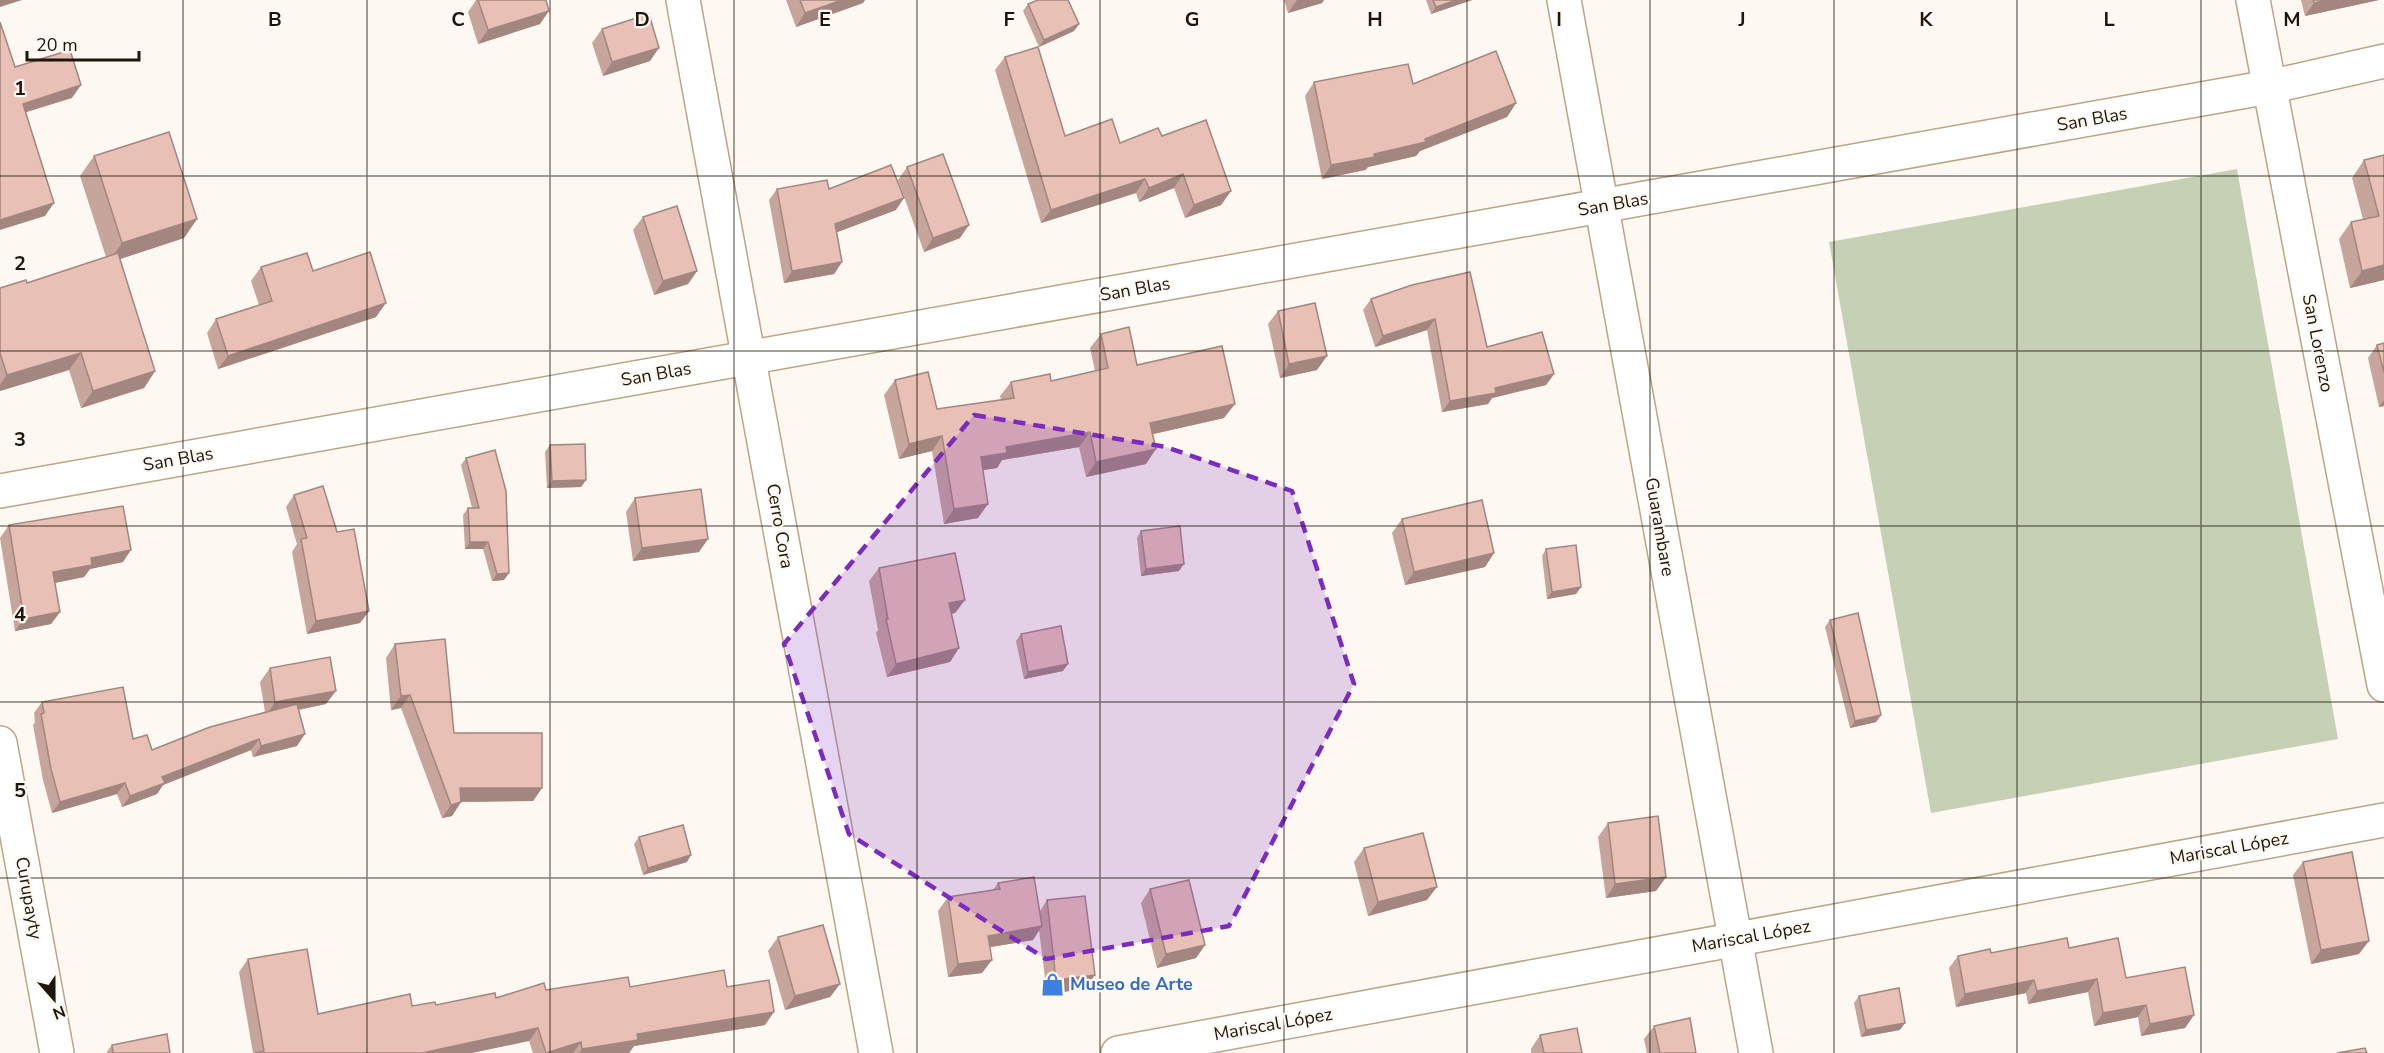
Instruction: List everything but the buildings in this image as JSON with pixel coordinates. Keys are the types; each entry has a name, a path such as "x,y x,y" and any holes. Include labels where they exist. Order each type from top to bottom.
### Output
{"street":[{"name":"Cerro Cora","path":"683,0 876,1053"},
{"name":"Guarambare","path":"1564,0 1756,1053"},
{"name":"San Lorenzo","path":"2253,0 2384,685"},
{"name":"San Blas","path":"0,491 2269,87 2384,61"},
{"name":"Curupayty","path":"0,743 57,1053"},
{"name":"Mariscal López","path":"1118,1053 2384,820"}],"highlighted area":[{"path":"974,415 1166,447 1292,491 1354,684 1229,926 1046,959 849,834 784,644"}],"green space":[{"path":"2237,169 2338,739 1931,813 1829,242"}],"place":[{"name":"Museo de Arte","path":"1052,984"}]}
